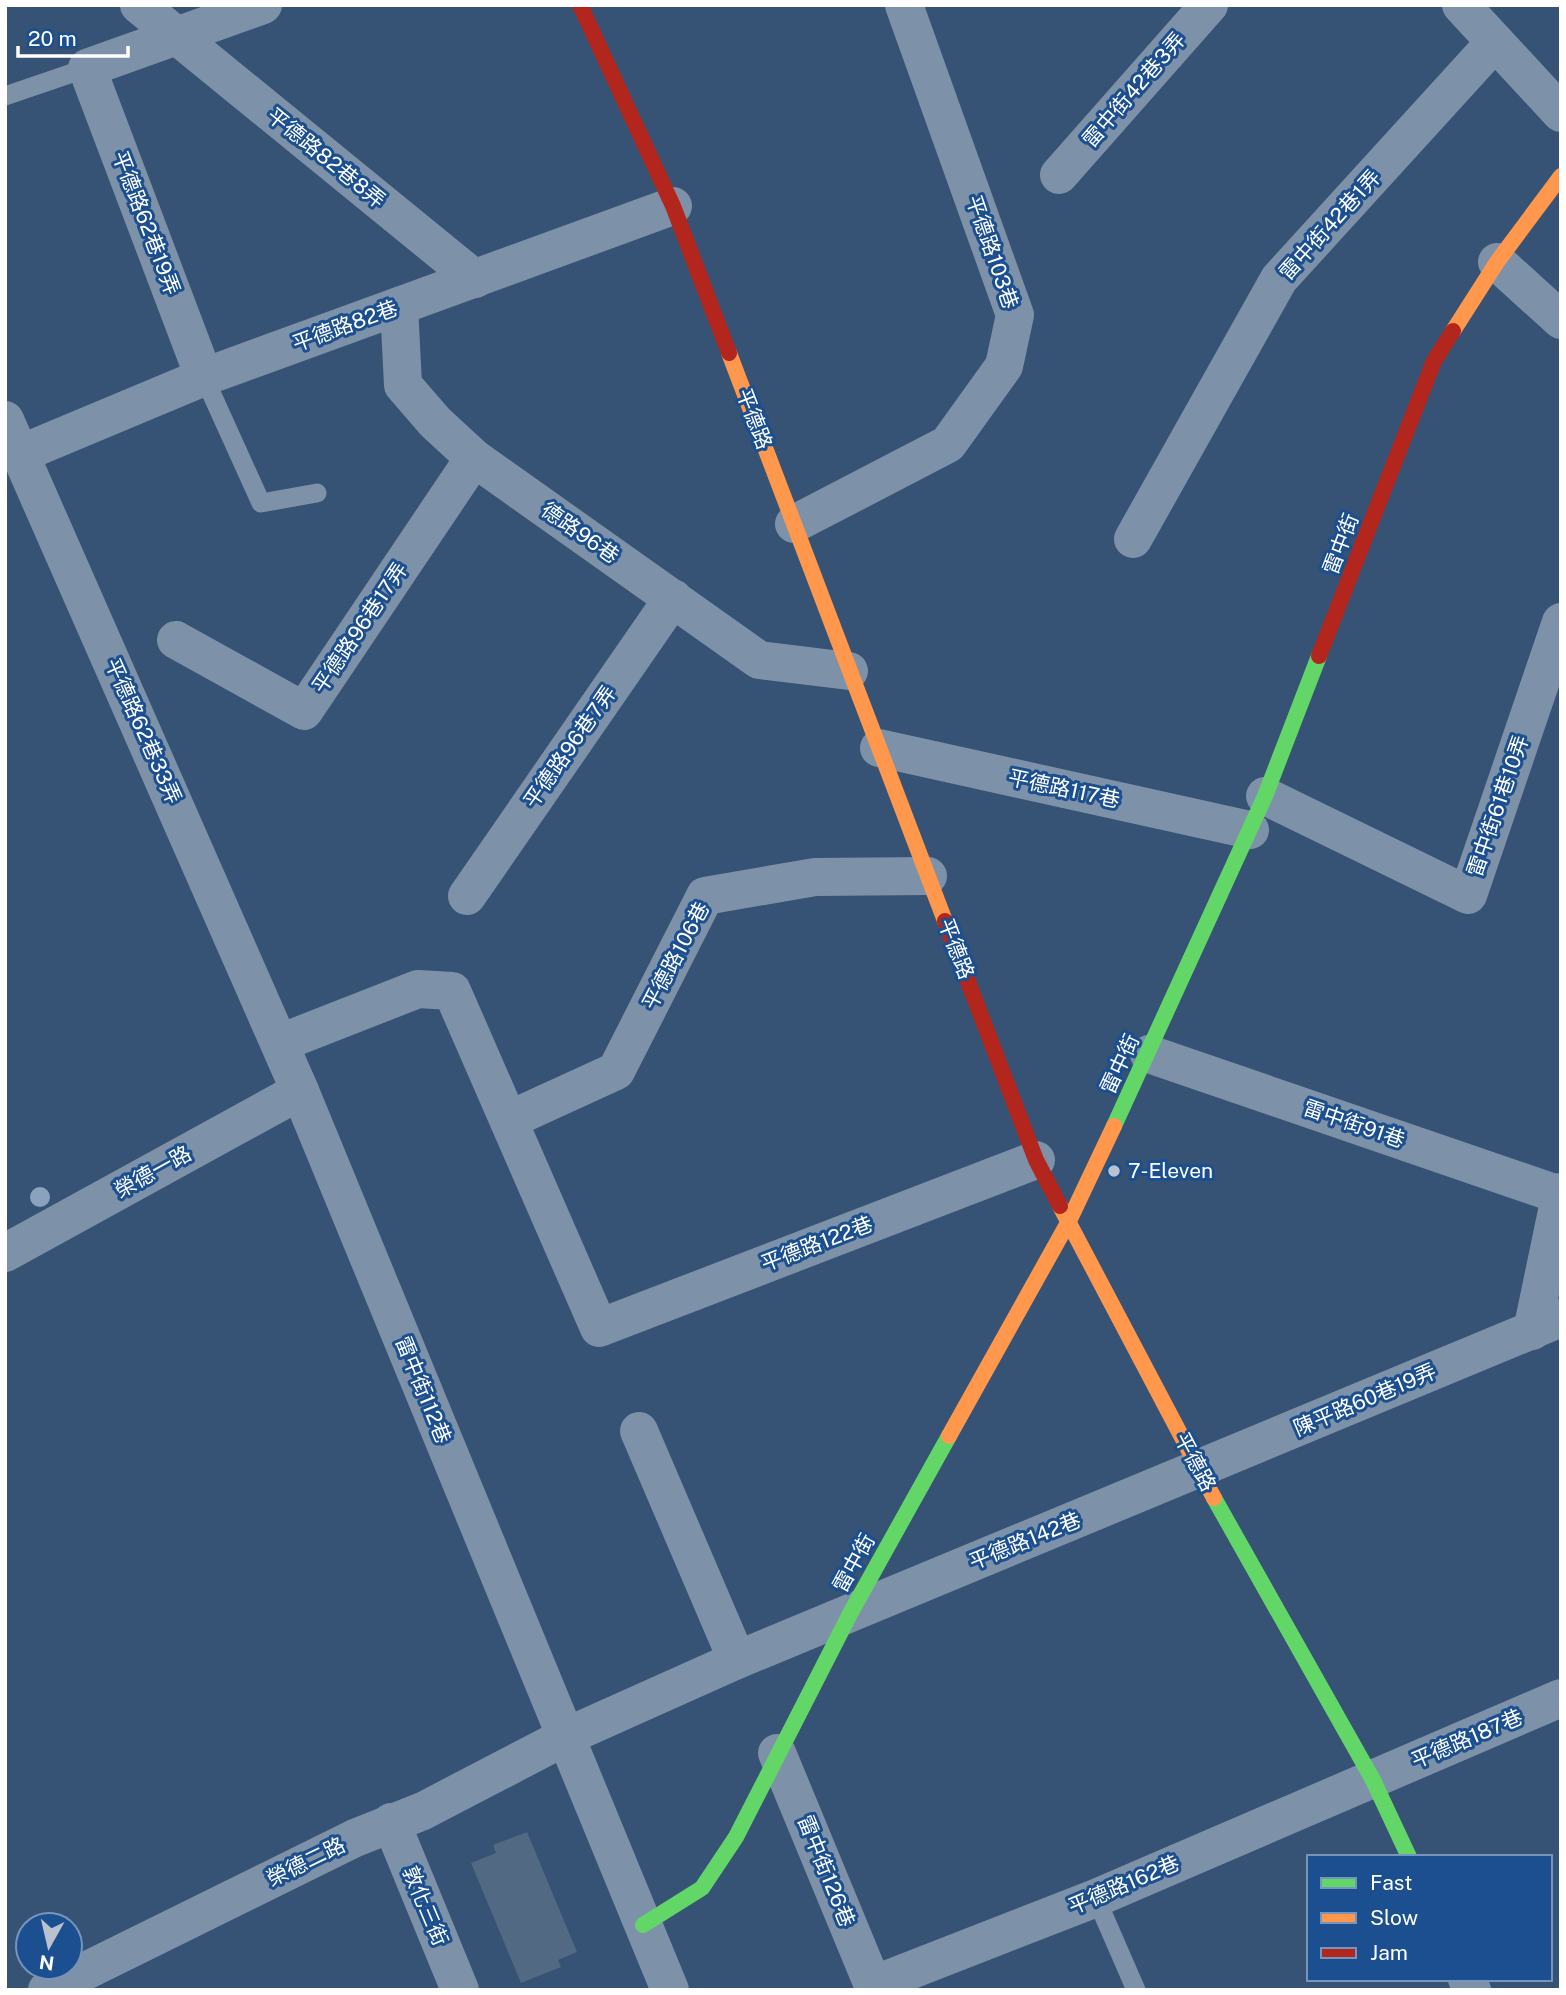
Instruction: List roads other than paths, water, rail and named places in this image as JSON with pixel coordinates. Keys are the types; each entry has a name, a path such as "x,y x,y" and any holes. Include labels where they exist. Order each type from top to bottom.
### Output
{"street":[{"name":"平德路82巷8弄","path":"139,5 475,279"},
{"path":"87,68 262,5"},
{"name":"平德路","path":"580,5 673,206 1036,1160 1198,1470 1373,1780 1408,1855"},
{"name":"平德路103巷","path":"794,524 948,444 1004,366 1015,315 904,5"},
{"name":"雷中街42巷3弄","path":"1059,175 1209,5"},
{"path":"1461,5 1561,113"},
{"name":"雷中街42巷1弄","path":"1133,539 1279,279 1495,42"},
{"name":"平德路62巷19弄","path":"87,68 204,377"},
{"name":"雷中街","path":"642,1925 702,1888 736,1837 851,1612 1069,1220 1149,1054 1265,796 1434,361 1497,262 1561,176"},
{"name":"平德路82巷","path":"13,437 204,377 673,206"},
{"path":"1497,262 1561,320"},
{"name":"德路96巷","path":"399,306 404,385 435,422 474,458 759,660 849,671"},
{"name":"平德路62巷33弄","path":"13,437 280,1043"},
{"name":"平德路96巷17弄","path":"176,640 304,711 474,458"},
{"name":"平德路96巷7弄","path":"467,896 673,598"},
{"name":"雷中街61巷10弄","path":"1265,796 1468,895 1561,622"},
{"name":"平德路117巷","path":"879,748 1250,830"},
{"name":"平德路106巷","path":"509,1119 616,1072 705,897 815,877 928,876"},
{"path":"280,1043 418,989 452,991 509,1119"},
{"name":"雷中街112巷","path":"280,1043 670,1990"},
{"name":"雷中街91巷","path":"1149,1054 1560,1194"},
{"name":"榮德一路","path":"5,1253 300,1091"},
{"name":"平德路122巷","path":"509,1119 599,1328 1036,1160"},
{"name":"陳平路60巷19弄","path":"1198,1470 1546,1325 1560,1194"},
{"path":"639,1431 737,1660"},
{"name":"平德路142巷","path":"851,1612 1198,1470"},
{"path":"565,1737 851,1612"},
{"name":"平德路187巷","path":"1373,1780 1561,1698"},
{"name":"榮德二路","path":"47,1990 391,1822 423,1811 565,1737"},
{"name":"雷中街126巷","path":"778,1753 874,1987"},
{"name":"平德路162巷","path":"874,1987 1096,1898 1373,1780"},
{"name":"敦化三街","path":"391,1822 460,1990"}],"lane":[{"path":"5,96 87,68"},
{"path":"204,377 261,503 317,493"},
{"path":"1096,1898 1136,1990"}],"place":[{"name":"7-Eleven","path":"1114,1171"}]}
